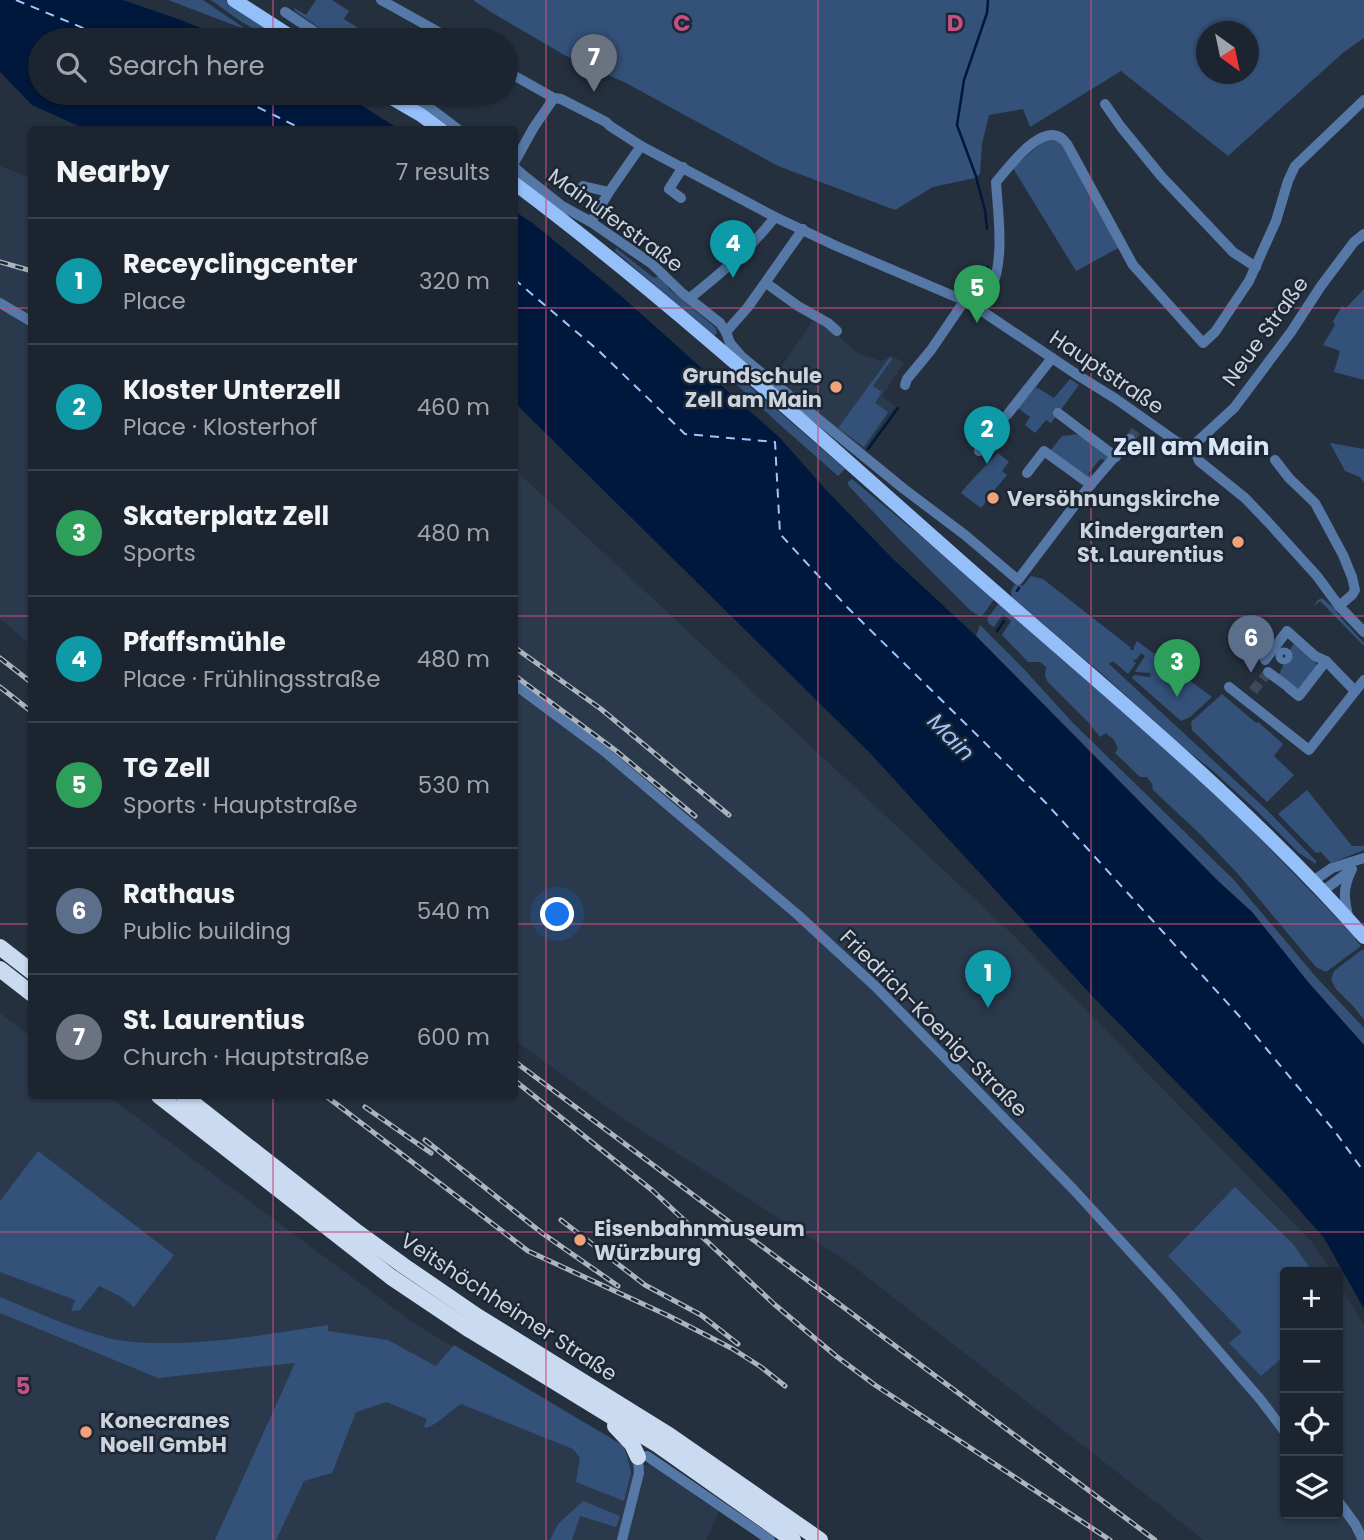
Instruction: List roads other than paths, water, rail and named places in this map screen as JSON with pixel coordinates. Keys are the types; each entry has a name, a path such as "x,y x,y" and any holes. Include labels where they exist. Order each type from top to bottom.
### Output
{"highway":[{"path":"0,947 28,969"},
{"path":"0,969 28,991"},
{"name":"Veitshöchheimer Straße","path":"163,1099 391,1277 470,1331 562,1386 617,1402 820,1540"},
{"name":"Veitshöchheimer Straße","path":"188,1099 357,1232 589,1393 793,1540"},
{"path":"589,1393 590,1411 617,1427 632,1444 638,1457"}],"main road":[{"path":"234,0 277,28"},
{"path":"403,105 435,126"},
{"path":"518,186 607,255 702,335 1222,790 1318,886 1364,937"}],"street":[{"path":"381,0 431,28"},
{"path":"285,12 309,28"},
{"name":"Hauptstraße","path":"518,78 554,99 561,99 606,122 640,146 775,217 965,300 1116,399 1142,424 1194,448 1199,461 1245,498 1364,632"},
{"path":"518,157 534,127 554,99"},
{"path":"977,307 992,288 997,270 999,249 996,182 1039,138 1052,134 1067,144 1133,265 1203,343 1215,332 1256,267 1295,166 1364,100"},
{"path":"1105,104 1161,176 1233,253 1256,267"},
{"path":"427,105 454,126"},
{"path":"591,222 640,146"},
{"path":"681,198 669,189 683,167"},
{"name":"Mainuferstraße","path":"518,169 562,206 591,222 652,264 682,293 720,323 730,343 742,357 1018,580 1091,485"},
{"path":"583,186 609,192"},
{"path":"690,298 739,257 775,217"},
{"path":"726,332 766,283 803,229"},
{"name":"Neue Straße","path":"1194,448 1198,441 1234,408 1285,341 1321,286 1354,242 1364,234"},
{"path":"766,283 837,331"},
{"path":"905,386 907,379 931,350 965,300"},
{"path":"0,303 28,320"},
{"path":"1007,415 1052,358"},
{"path":"1058,413 1116,457"},
{"path":"979,451 984,436 994,428"},
{"path":"1027,473 1044,451 1091,485 1130,439"},
{"path":"1275,460 1315,503 1343,555 1355,590 1339,606"},
{"path":"1268,668 1287,631 1315,656 1326,661 1355,691"},
{"path":"1268,668 1285,656 1295,638"},
{"path":"1268,668 1299,696 1326,661"},
{"path":"1229,687 1309,750 1364,680"},
{"name":"Friedrich-Koenig-Straße","path":"518,687 604,751 798,915 876,986 1127,1248 1280,1425"},
{"path":"1246,701 1254,691"},
{"path":"1318,886 1332,868 1364,860"},
{"path":"1318,886 1364,860"},
{"path":"1349,920 1344,895 1352,869"},
{"path":"622,1540 639,1473 638,1457 647,1456 770,1540"},
{"path":"1343,1508 1363,1540"}],"water":[{"path":"0,0 123,0 201,28 28,28 28,101 0,72"},
{"path":"32,105 361,105 394,126 78,126"},
{"name":"Main","path":"518,214 620,295 780,438 893,559 976,636 1218,881 1252,912 1308,982 1364,1045 1364,1309 1343,1272 1343,1267 1340,1267 1324,1238 1281,1189 1094,998 870,753 518,406"}],"waterway":[{"path":"977,179 957,125 964,80 987,13 988,0"},
{"path":"977,181 987,229"},
{"path":"975,291 988,267"},
{"path":"868,449 898,408"},
{"path":"997,631 1004,621"}],"tunnel":[{"path":"1130,439 1139,427"},
{"path":"1253,691 1266,675"}],"railway":[{"path":"0,262 28,270"},
{"path":"518,650 601,709 729,815"},
{"path":"0,658 28,680"},
{"path":"518,678 615,750 695,816"},
{"path":"0,687 28,709"},
{"path":"518,1064 1155,1540"},
{"path":"518,1083 653,1191 774,1304 836,1356 875,1385 1110,1540"},
{"path":"330,1099 528,1251 669,1316 733,1349 785,1386"},
{"path":"365,1107 431,1153"},
{"path":"425,1140 542,1233 618,1286"},
{"path":"561,1220 645,1285 701,1315 738,1344"}],"place":[{"name":"St. Laurentius","path":"594,92"},
{"name":"Pfaffsmühle","path":"733,278"},
{"name":"TG Zell","path":"977,323"},
{"name":"Grundschule Zell am Main","path":"836,387"},
{"name":"Kloster Unterzell","path":"987,464"},
{"name":"Versöhnungskirche","path":"993,498"},
{"name":"Kindergarten St. Laurentius","path":"1238,542"},
{"name":"Rathaus","path":"1251,673"},
{"name":"Skaterplatz Zell","path":"1177,697"},
{"name":"Receyclingcenter","path":"988,1008"},
{"name":"Eisenbahnmuseum Würzburg","path":"580,1240"},
{"name":"Konecranes Noell GmbH","path":"86,1432"}],"district":[{"name":"Zell am Main","path":"1191,446"}]}
